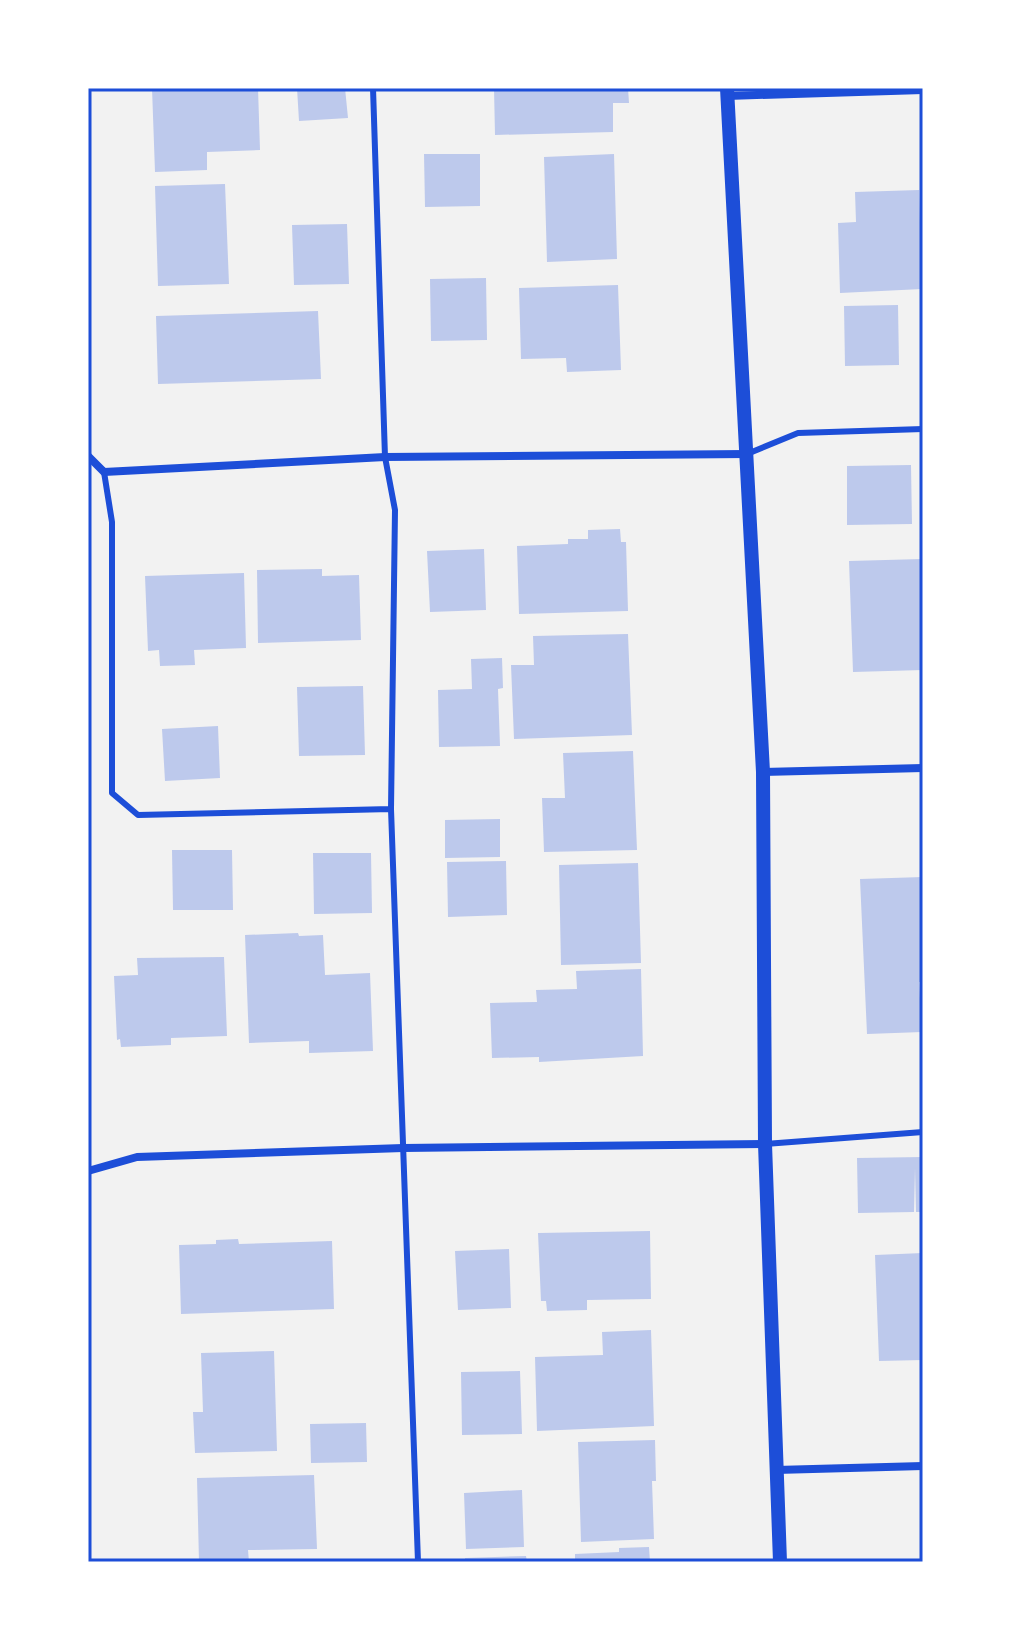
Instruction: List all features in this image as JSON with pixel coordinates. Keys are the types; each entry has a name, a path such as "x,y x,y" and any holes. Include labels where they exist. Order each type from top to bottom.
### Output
{"street":[{"path":"780,1562 765,1144 763,772 727,92 923,90"},
{"path":"88,456 104,472 385,457 747,454"},
{"path":"763,772 923,768"},
{"path":"88,1171 137,1157 403,1148 765,1144"},
{"path":"775,1470 923,1466"}],"lane":[{"path":"373,88 385,457 395,510 391,809 418,1562"},
{"path":"747,454 798,433 923,429"},
{"path":"104,472 112,522 112,793 138,815 391,809"},
{"path":"765,1144 923,1132"}],"building":[{"path":"152,88 258,88 260,150 207,152 207,170 155,172"},
{"path":"297,88 345,88 348,118 299,121"},
{"path":"494,88 628,88 629,103 613,103 613,132 495,135"},
{"path":"424,154 480,154 480,206 425,207"},
{"path":"614,154 617,259 547,262 544,157"},
{"path":"225,184 229,284 158,286 155,186"},
{"path":"919,190 922,289 840,293 838,223 856,222 855,192"},
{"path":"347,224 349,284 294,285 292,225"},
{"path":"486,278 487,340 431,341 430,279"},
{"path":"618,285 621,370 567,372 566,358 521,359 519,288"},
{"path":"898,305 899,365 845,366 844,306"},
{"path":"318,311 321,379 158,384 156,316"},
{"path":"911,465 912,524 847,525 847,466"},
{"path":"620,529 621,542 626,542 628,611 519,614 517,546 568,544 568,539 588,539 588,530"},
{"path":"484,549 486,610 430,612 427,551"},
{"path":"922,559 923,670 853,672 849,561"},
{"path":"322,569 322,576 359,575 361,640 258,643 257,570"},
{"path":"244,573 246,648 194,650 195,665 160,666 159,650 148,651 145,576"},
{"path":"628,634 632,735 514,739 511,665 534,665 533,636"},
{"path":"502,658 503,688 498,689 500,746 439,747 438,690 472,689 471,659"},
{"path":"363,686 365,755 299,756 297,687"},
{"path":"218,726 220,778 165,781 162,729"},
{"path":"633,751 637,850 544,852 542,798 565,798 563,753"},
{"path":"500,819 500,857 445,858 445,820"},
{"path":"172,850 232,850 233,910 173,910"},
{"path":"313,853 371,853 372,913 314,914"},
{"path":"506,861 507,915 448,917 447,862"},
{"path":"638,863 641,963 561,965 559,865"},
{"path":"923,877 923,982 919,982 922,1032 867,1034 860,879"},
{"path":"298,933 299,936 323,935 325,975 370,973 373,1051 309,1053 309,1041 249,1043 245,935"},
{"path":"224,957 227,1036 171,1038 171,1045 121,1047 120,1039 117,1040 114,976 138,975 137,958"},
{"path":"641,969 643,1056 539,1062 539,1057 492,1058 490,1003 537,1002 536,990 577,989 576,971"},
{"path":"923,1157 923,1212 916,1212 915,1168 914,1212 858,1213 857,1158"},
{"path":"650,1231 651,1299 587,1300 587,1310 547,1311 546,1301 541,1301 538,1233"},
{"path":"238,1239 239,1244 332,1241 334,1309 181,1314 179,1245 216,1244 216,1240"},
{"path":"509,1249 511,1308 458,1310 455,1251"},
{"path":"923,1253 923,1360 879,1361 875,1255"},
{"path":"651,1330 654,1426 537,1431 535,1357 603,1355 602,1332"},
{"path":"274,1351 277,1451 195,1453 193,1412 203,1412 201,1353"},
{"path":"520,1371 522,1434 462,1435 461,1372"},
{"path":"366,1423 367,1462 311,1463 310,1424"},
{"path":"655,1440 656,1481 652,1481 654,1539 581,1542 578,1442"},
{"path":"314,1475 317,1549 248,1550 249,1562 199,1562 197,1478"},
{"path":"522,1490 524,1547 466,1549 464,1493"},
{"path":"649,1547 650,1562 575,1562 575,1554"},
{"path":"526,1556 527,1562 465,1562 465,1558"}]}
